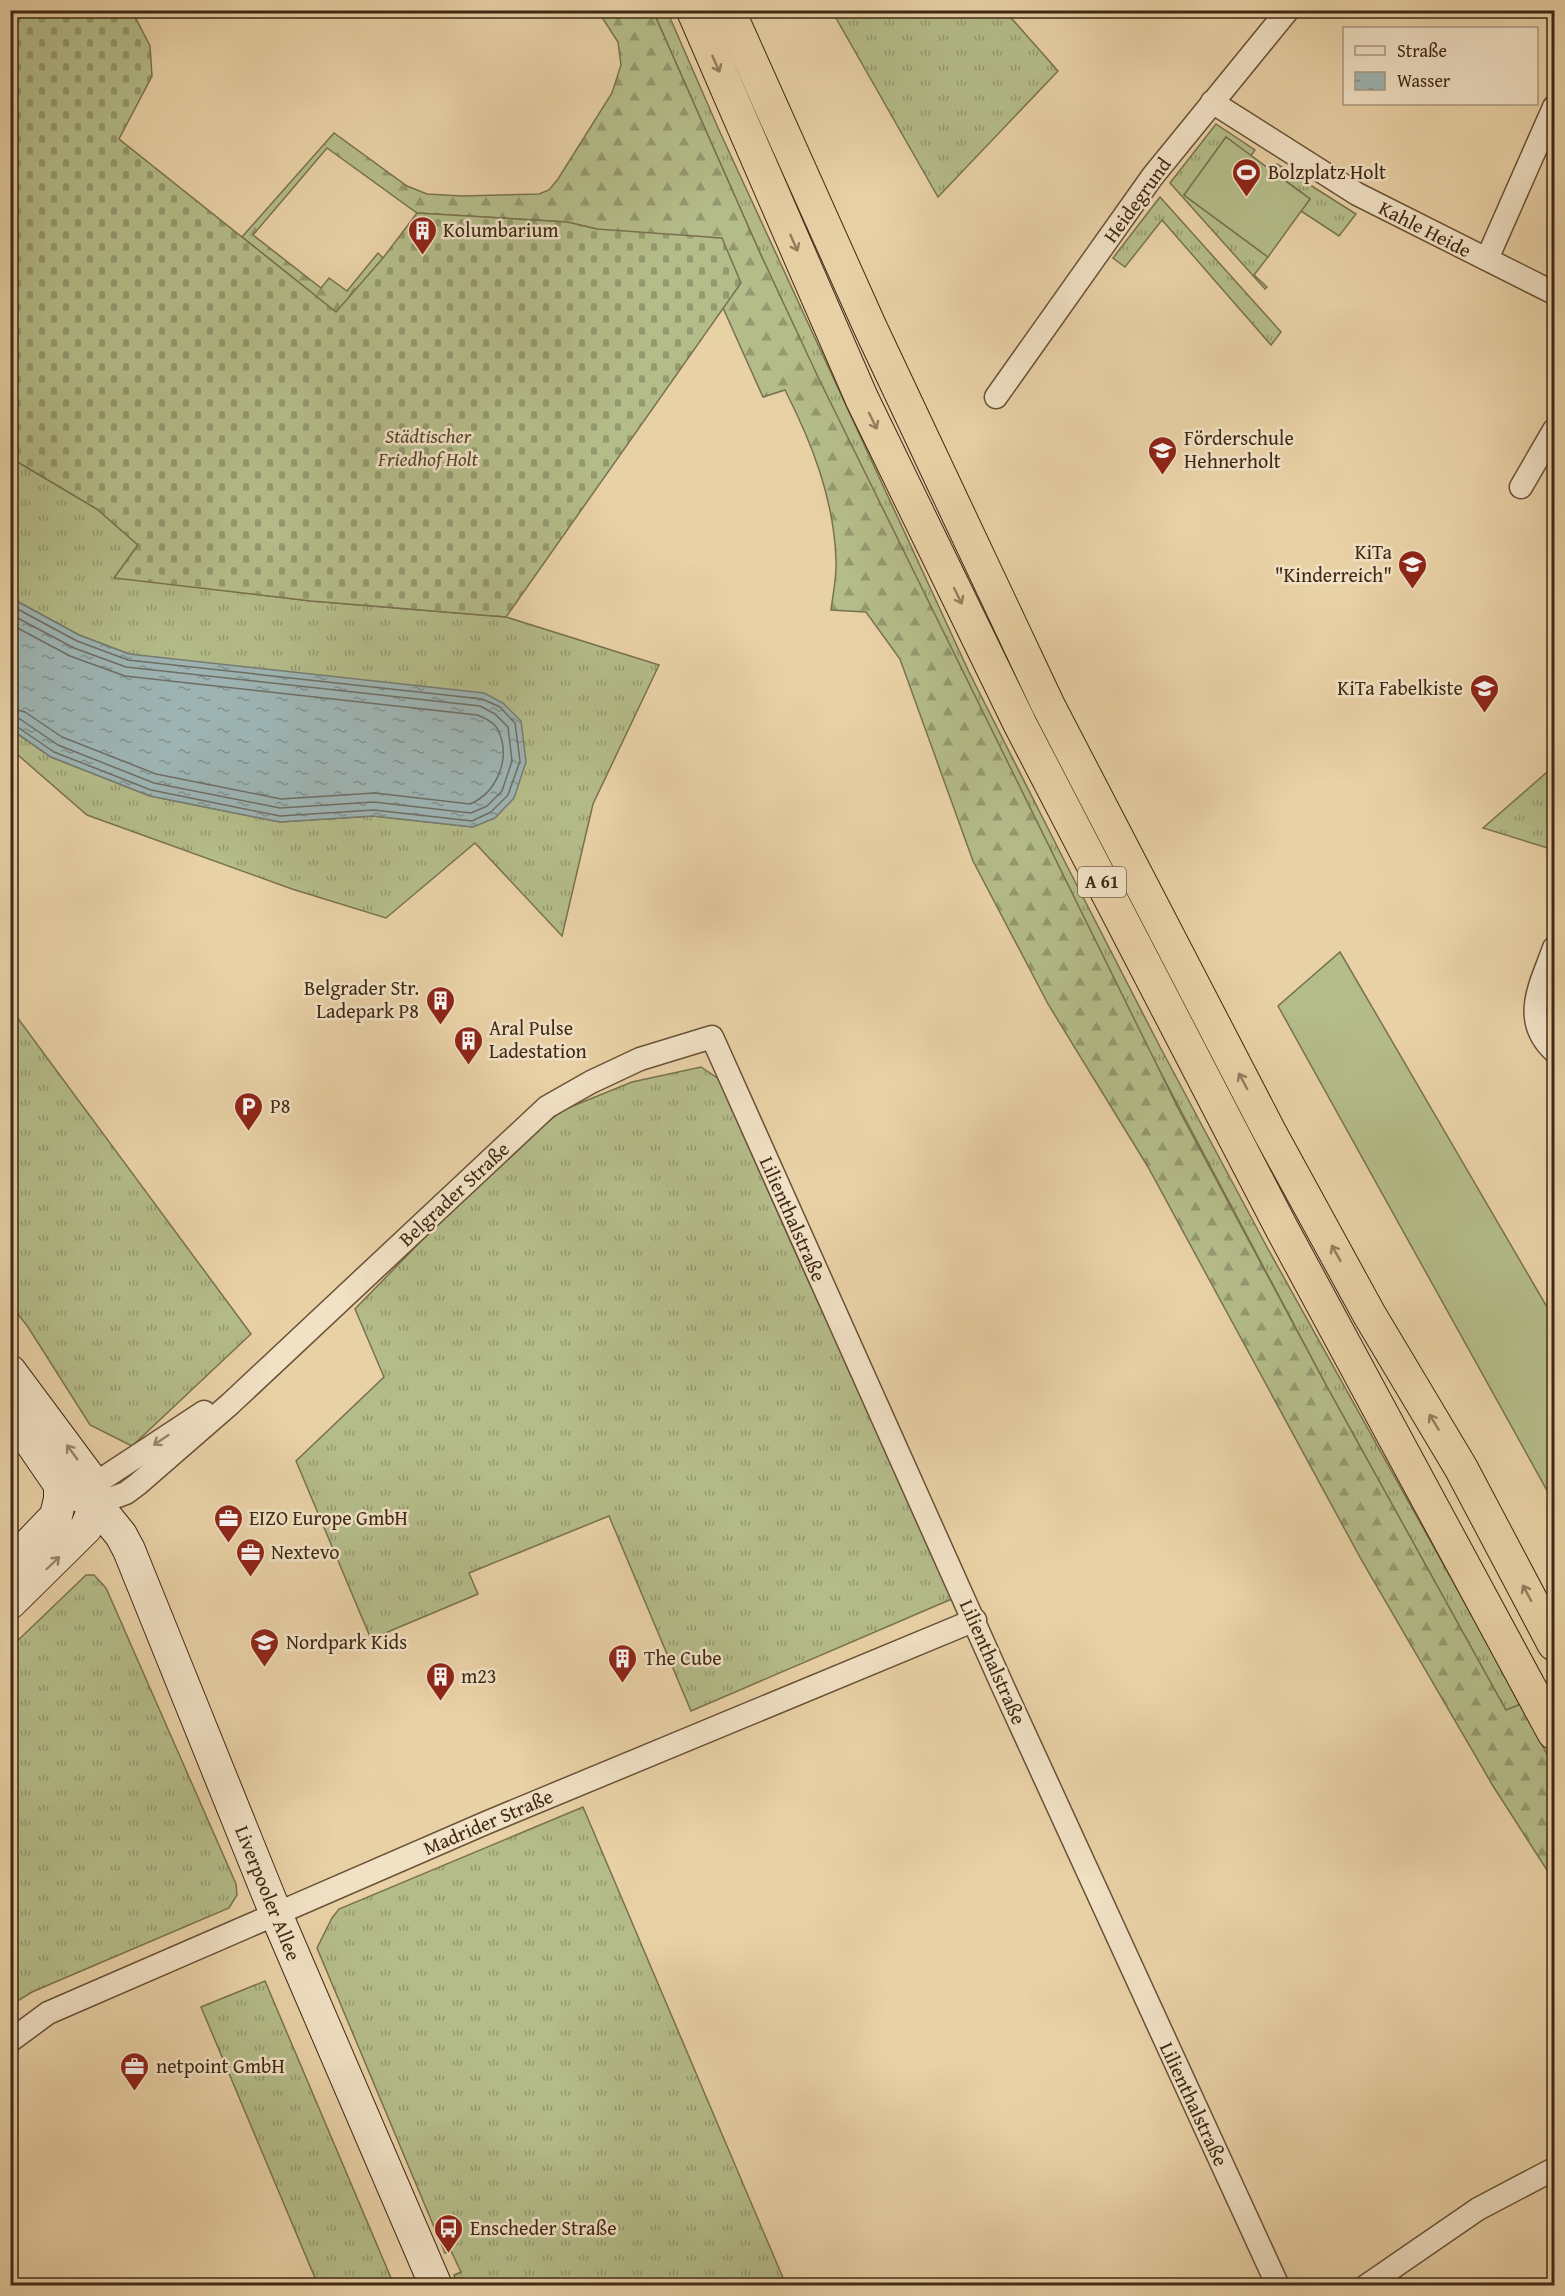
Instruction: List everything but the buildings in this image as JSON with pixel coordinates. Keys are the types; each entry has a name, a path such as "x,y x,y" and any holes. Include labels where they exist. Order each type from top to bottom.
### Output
{"highway":[{"name":"A 61","path":"693,10 862,399 1020,724 1282,1229 1554,1733"},
{"name":"A 61","path":"729,10 870,327 1048,705 1269,1131 1369,1314 1461,1468 1554,1644"}],"street":[{"name":"Heidegrund","path":"996,397 1152,177 1288,10"},
{"name":"Kahle Heide","path":"1212,102 1357,194 1554,292"},
{"name":"Kahle Heide","path":"1487,259 1554,107"},
{"path":"1521,487 1554,430"},
{"path":"1554,948 1534,1004 1536,1023 1544,1042 1554,1051"},
{"name":"Belgrader Straße","path":"77,1497 126,1493 138,1484 230,1404 547,1107 591,1082 640,1059 712,1037"},
{"name":"Lilienthalstraße","path":"712,1037 1140,1988 1278,2286"},
{"path":"10,1371 77,1497 86,1528 10,1603"},
{"name":"Belgrader Straße","path":"77,1497 211,1406 230,1404"},
{"path":"10,1412 77,1497"},
{"path":"121,1535 121,1511 138,1484"},
{"path":"10,1564 77,1497"},
{"name":"Liverpooler Allee","path":"77,1497 121,1535 276,1914 436,2286"},
{"name":"Madrider Straße","path":"10,2041 48,2013 488,1822 975,1620"},
{"path":"1376,2283 1478,2210 1554,2169"}],"green space":[{"name":"Städtischer Friedhof Holt","path":"11,10 132,11 150,46 152,76 119,139 336,312 383,258 417,213 567,222 597,229 722,238 741,283 506,617 311,601 114,578 138,545 97,509 11,458"},
{"path":"598,11 653,11 760,253 818,377 1179,1110 1326,1385 1506,1710 1521,1704 1554,1768 1554,1881 1493,1786 1362,1561 1148,1167 1048,1004 973,861 900,659 866,612 831,610 836,560 831,515 820,472 785,390 763,397 723,308 597,229 567,222 417,213 327,148 253,235 321,288 329,278 347,291 378,253 383,258 337,313 242,237 334,133 407,186 427,194 462,196 539,194 549,190 612,93 621,65 618,42"},
{"path":"653,11 667,11 719,130 969,672 1065,862 1268,1249 1521,1704 1506,1711 1326,1385 984,739 760,253"},
{"path":"832,11 1005,11 1058,71 938,197"},
{"path":"1216,124 1255,150 1251,156 1226,137 1184,195 1268,257 1254,275 1267,287 1265,289 1170,183"},
{"name":"Bolzplatz Holt","path":"1226,137 1310,199 1268,257 1184,195"},
{"path":"1277,164 1356,214 1339,236 1301,211 1310,199 1273,171"},
{"path":"1160,197 1281,332 1271,345 1162,220 1125,267 1113,258"},
{"path":"11,458 97,509 138,545 115,577 311,601 506,617 659,665 593,804 562,936 475,843 386,918 292,889 87,815 11,749 10,729 51,757 150,796 280,822 373,816 473,827 186,662 129,654 79,635 11,598"},
{"path":"1554,766 1554,850 1483,828"},
{"path":"1340,952 1554,1319 1554,1503 1278,1006"},
{"path":"11,1009 251,1334 132,1446 90,1425 28,1327 11,1305"},
{"path":"701,1067 719,1079 792,1245 954,1598 691,1711 609,1516 469,1573 478,1594 371,1639 296,1461 384,1377 355,1309 503,1157 563,1110 632,1082"},
{"path":"86,1575 94,1575 106,1588 236,1884 237,1895 229,1908 32,1992 11,2005 11,1647"},
{"path":"583,1807 786,2285 458,2285 454,2275 461,2272 451,2251 445,2253 317,1948 339,1909"},
{"path":"265,1981 394,2285 318,2285 201,2007"}],"water":[{"path":"11,598 79,635 129,654 484,693 503,703 521,721 526,762 514,798 495,818 473,827 373,816 280,822 150,796 51,757 11,729"}],"place":[{"name":"Bolzplatz Holt","path":"1247,198"},
{"name":"Kolumbarium","path":"422,256"},
{"name":"Förderschule Hehnerholt","path":"1163,476"},
{"name":"KiTa \"Kinderreich\"","path":"1413,590"},
{"name":"KiTa Fabelkiste","path":"1484,714"},
{"name":"Belgrader Str. Ladepark P8","path":"440,1026"},
{"name":"Aral Pulse Ladestation","path":"468,1066"},
{"name":"P8","path":"249,1132"},
{"name":"EIZO Europe GmbH","path":"228,1544"},
{"name":"Nextevo","path":"250,1578"},
{"name":"Nordpark Kids","path":"265,1668"},
{"name":"The Cube","path":"623,1684"},
{"name":"m23","path":"440,1702"},
{"name":"netpoint GmbH","path":"135,2092"},
{"name":"Enscheder Straße","path":"449,2254"}]}
